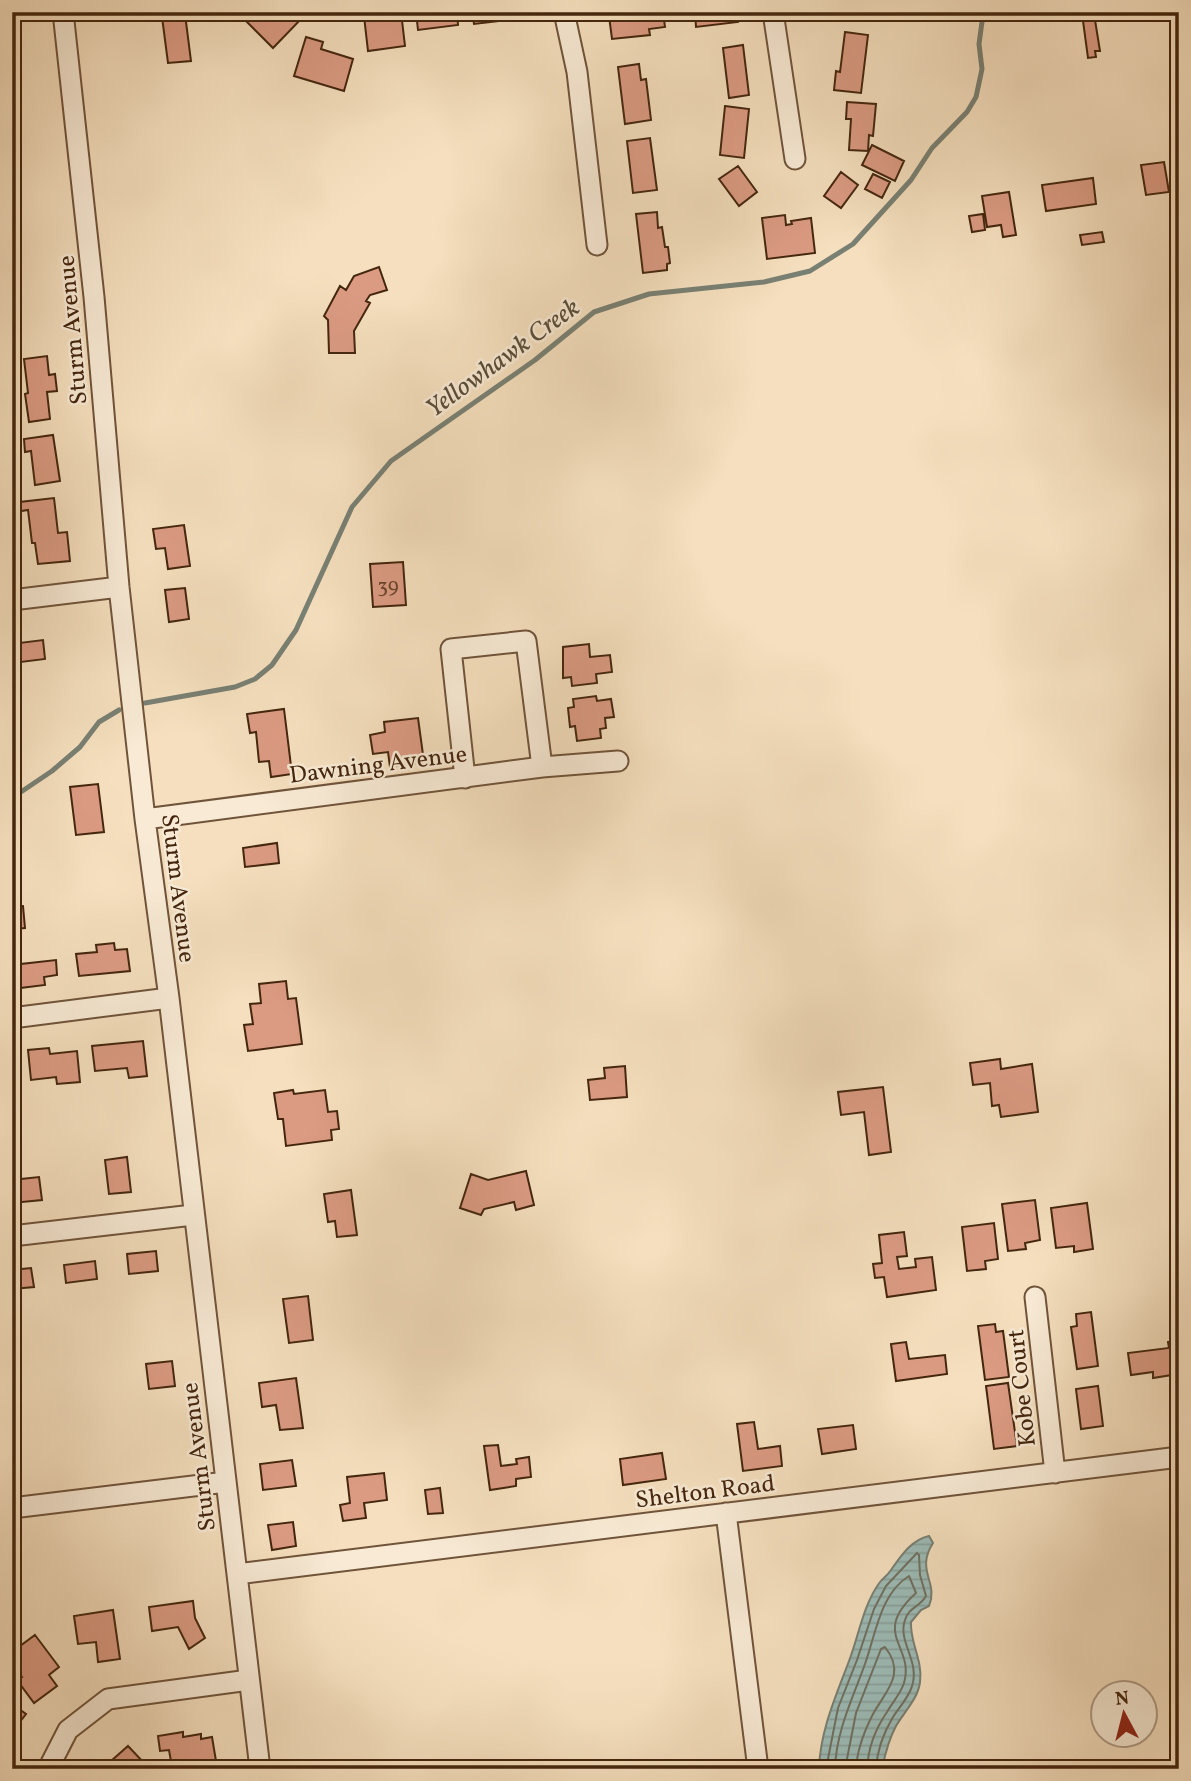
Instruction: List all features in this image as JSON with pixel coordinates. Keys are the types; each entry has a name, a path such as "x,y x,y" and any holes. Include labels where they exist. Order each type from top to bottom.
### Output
{"street":[{"name":"Sturm Avenue","path":"63,12 94,297 119,587 145,819 169,998 260,1769"},
{"path":"564,12 577,72 597,245"},
{"path":"773,12 795,159"},
{"path":"12,600 119,587"},
{"path":"465,778 451,649 526,641 542,767"},
{"name":"Dawning Avenue","path":"145,819 542,767 618,761"},
{"path":"12,1018 169,998"},
{"path":"12,1236 193,1215"},
{"name":"Kobe Court","path":"1035,1297 1055,1473"},
{"name":"Shelton Road","path":"237,1574 1179,1457"},
{"path":"12,1508 226,1482"},
{"path":"726,1513 758,1769"},
{"path":"48,1769 68,1730 108,1699 248,1680"}],"water":[{"path":"929,1536 933,1543 928,1553 926,1569 931,1598 929,1606 921,1610 911,1622 912,1638 920,1666 919,1688 894,1731 882,1769 819,1769 822,1741 869,1600 907,1549"}],"building":[{"path":"255,12 303,12 305,15 273,48 246,21"},
{"path":"401,12 405,46 368,51 364,16"},
{"path":"416,12 457,12 458,25 418,30"},
{"path":"472,12 515,12 516,19 474,24"},
{"path":"663,12 665,27 649,29 650,35 612,39 609,16"},
{"path":"695,12 736,12 738,22 696,27"},
{"path":"1131,12 1155,12 1155,16 1132,20"},
{"path":"185,14 191,61 168,63 162,17"},
{"path":"1095,20 1100,51 1095,51 1096,57 1088,58 1083,21"},
{"path":"845,32 868,35 861,93 834,90 836,71 840,72"},
{"path":"306,37 323,42 321,49 353,59 344,91 294,76"},
{"path":"743,45 749,95 729,98 723,48"},
{"path":"639,64 641,80 646,79 651,120 625,124 618,67"},
{"path":"847,102 876,104 873,136 869,135 868,151 849,150 851,119 846,119"},
{"path":"725,106 749,109 744,158 720,155"},
{"path":"650,138 657,190 633,193 627,141"},
{"path":"872,145 904,161 895,181 862,165"},
{"path":"1164,162 1169,192 1146,195 1141,165"},
{"path":"738,166 757,192 739,206 719,179"},
{"path":"841,172 858,185 841,208 824,196"},
{"path":"873,174 890,182 882,198 865,189"},
{"path":"1093,178 1096,204 1046,211 1042,185"},
{"path":"1009,192 1016,235 1003,237 1001,225 987,227 982,196"},
{"path":"657,212 658,228 662,227 670,263 667,264 667,270 643,273 636,214"},
{"path":"983,214 985,230 972,232 969,216"},
{"path":"785,215 786,225 792,224 791,221 811,218 815,253 767,259 762,218"},
{"path":"1102,232 1104,242 1082,245 1080,235"},
{"path":"379,267 387,290 370,295 366,301 370,303 354,331 355,353 329,353 328,320 324,316 340,286 346,290 354,276"},
{"path":"47,356 49,375 55,374 57,391 47,392 50,419 29,422 24,359"},
{"path":"53,435 60,481 35,485 31,451 25,452 24,439"},
{"path":"54,498 58,533 67,532 70,561 38,564 28,510 21,511 20,502"},
{"path":"184,525 190,566 168,569 165,548 156,549 153,529"},
{"path":"403,562 406,605 373,607 370,564"},
{"path":"185,588 189,619 169,622 165,590"},
{"path":"43,640 45,659 21,662 19,643"},
{"path":"589,644 590,657 610,655 612,672 596,674 597,683 572,686 571,677 563,678 563,647"},
{"path":"596,696 597,701 611,699 614,717 605,718 606,728 600,729 601,738 577,741 575,726 570,727 568,708 574,707 573,699"},
{"path":"284,709 292,774 271,777 269,761 259,762 256,732 250,733 247,714"},
{"path":"418,718 424,762 390,767 388,752 373,754 370,735 385,732 384,722"},
{"path":"98,784 104,832 76,835 70,787"},
{"path":"277,843 279,863 245,867 243,848"},
{"path":"23,906 25,928 12,929 12,907"},
{"path":"114,943 115,950 127,949 130,971 79,976 76,954 97,952 96,945"},
{"path":"56,960 57,975 44,977 45,985 12,989 12,965"},
{"path":"286,981 288,999 296,998 302,1044 248,1051 244,1025 253,1024 250,1004 261,1003 259,984"},
{"path":"143,1041 147,1076 129,1078 127,1068 95,1071 92,1046"},
{"path":"49,1048 50,1054 77,1051 80,1082 57,1084 56,1077 31,1080 28,1050"},
{"path":"1000,1059 1001,1069 1032,1064 1038,1112 1001,1117 999,1105 992,1106 990,1083 973,1085 970,1063"},
{"path":"625,1066 627,1097 590,1100 588,1080 605,1078 604,1068"},
{"path":"883,1087 891,1152 869,1155 864,1112 841,1115 838,1092"},
{"path":"293,1090 294,1094 325,1090 328,1112 337,1111 339,1129 331,1130 332,1140 286,1146 283,1119 278,1119 274,1093"},
{"path":"127,1157 131,1192 109,1194 105,1160"},
{"path":"526,1171 534,1205 516,1210 514,1202 484,1209 481,1215 460,1208 471,1174 488,1180"},
{"path":"39,1177 42,1200 12,1203 12,1180"},
{"path":"351,1190 357,1235 337,1237 335,1221 328,1222 324,1194"},
{"path":"1035,1200 1040,1240 1025,1243 1026,1249 1008,1251 1002,1204"},
{"path":"1087,1203 1093,1249 1074,1252 1074,1246 1056,1248 1051,1208"},
{"path":"994,1223 998,1259 985,1261 986,1269 967,1271 962,1227"},
{"path":"904,1232 907,1256 897,1257 899,1269 916,1267 915,1259 932,1257 936,1290 887,1297 884,1277 875,1278 873,1264 882,1263 879,1235"},
{"path":"156,1251 158,1271 129,1274 127,1254"},
{"path":"95,1261 97,1279 66,1283 64,1265"},
{"path":"31,1268 34,1287 12,1289 12,1270"},
{"path":"308,1296 313,1340 289,1343 283,1299"},
{"path":"1091,1312 1098,1366 1077,1369 1071,1327 1077,1326 1076,1314"},
{"path":"995,1324 996,1332 1003,1331 1009,1377 985,1380 978,1326"},
{"path":"1179,1340 1179,1378 1173,1379 1172,1375 1153,1378 1153,1372 1131,1375 1128,1353 1169,1348 1168,1342"},
{"path":"906,1342 909,1359 945,1355 947,1374 896,1381 891,1344"},
{"path":"172,1361 175,1386 149,1389 146,1364"},
{"path":"296,1378 303,1428 280,1430 276,1405 262,1407 259,1383"},
{"path":"1008,1383 1017,1446 994,1449 986,1386"},
{"path":"1098,1386 1103,1426 1081,1429 1076,1389"},
{"path":"754,1422 758,1449 780,1446 782,1466 743,1471 737,1424"},
{"path":"853,1425 856,1449 822,1454 818,1429"},
{"path":"498,1445 501,1466 517,1464 516,1459 529,1457 531,1477 516,1479 516,1486 490,1490 484,1446"},
{"path":"662,1453 666,1479 623,1485 620,1459"},
{"path":"292,1460 296,1486 263,1490 260,1464"},
{"path":"384,1473 387,1500 364,1503 366,1518 343,1521 340,1505 350,1503 347,1477"},
{"path":"440,1488 443,1513 428,1514 425,1490"},
{"path":"293,1522 296,1546 272,1550 268,1525"},
{"path":"193,1601 195,1618 205,1638 189,1649 178,1627 152,1631 149,1607"},
{"path":"113,1610 120,1659 98,1662 96,1642 78,1644 74,1616"},
{"path":"35,1635 59,1667 49,1675 57,1686 34,1703 17,1680 22,1677 12,1664 12,1652"},
{"path":"12,1704 26,1714 12,1732"},
{"path":"183,1732 183,1737 201,1734 201,1739 212,1737 216,1761 172,1767 169,1750 160,1751 158,1736"},
{"path":"128,1746 146,1765 142,1769 102,1769"}],"waterway":[{"name":"Yellowhawk Creek","path":"145,703 235,687 255,679 272,665 296,630 352,507 391,461 535,360 594,312 649,294 764,282 810,271 853,244 911,180 932,148 967,112 976,97 982,69 979,44 986,12"},
{"name":"Yellowhawk Creek","path":"12,798 52,771 80,747 99,722 119,710"}]}
